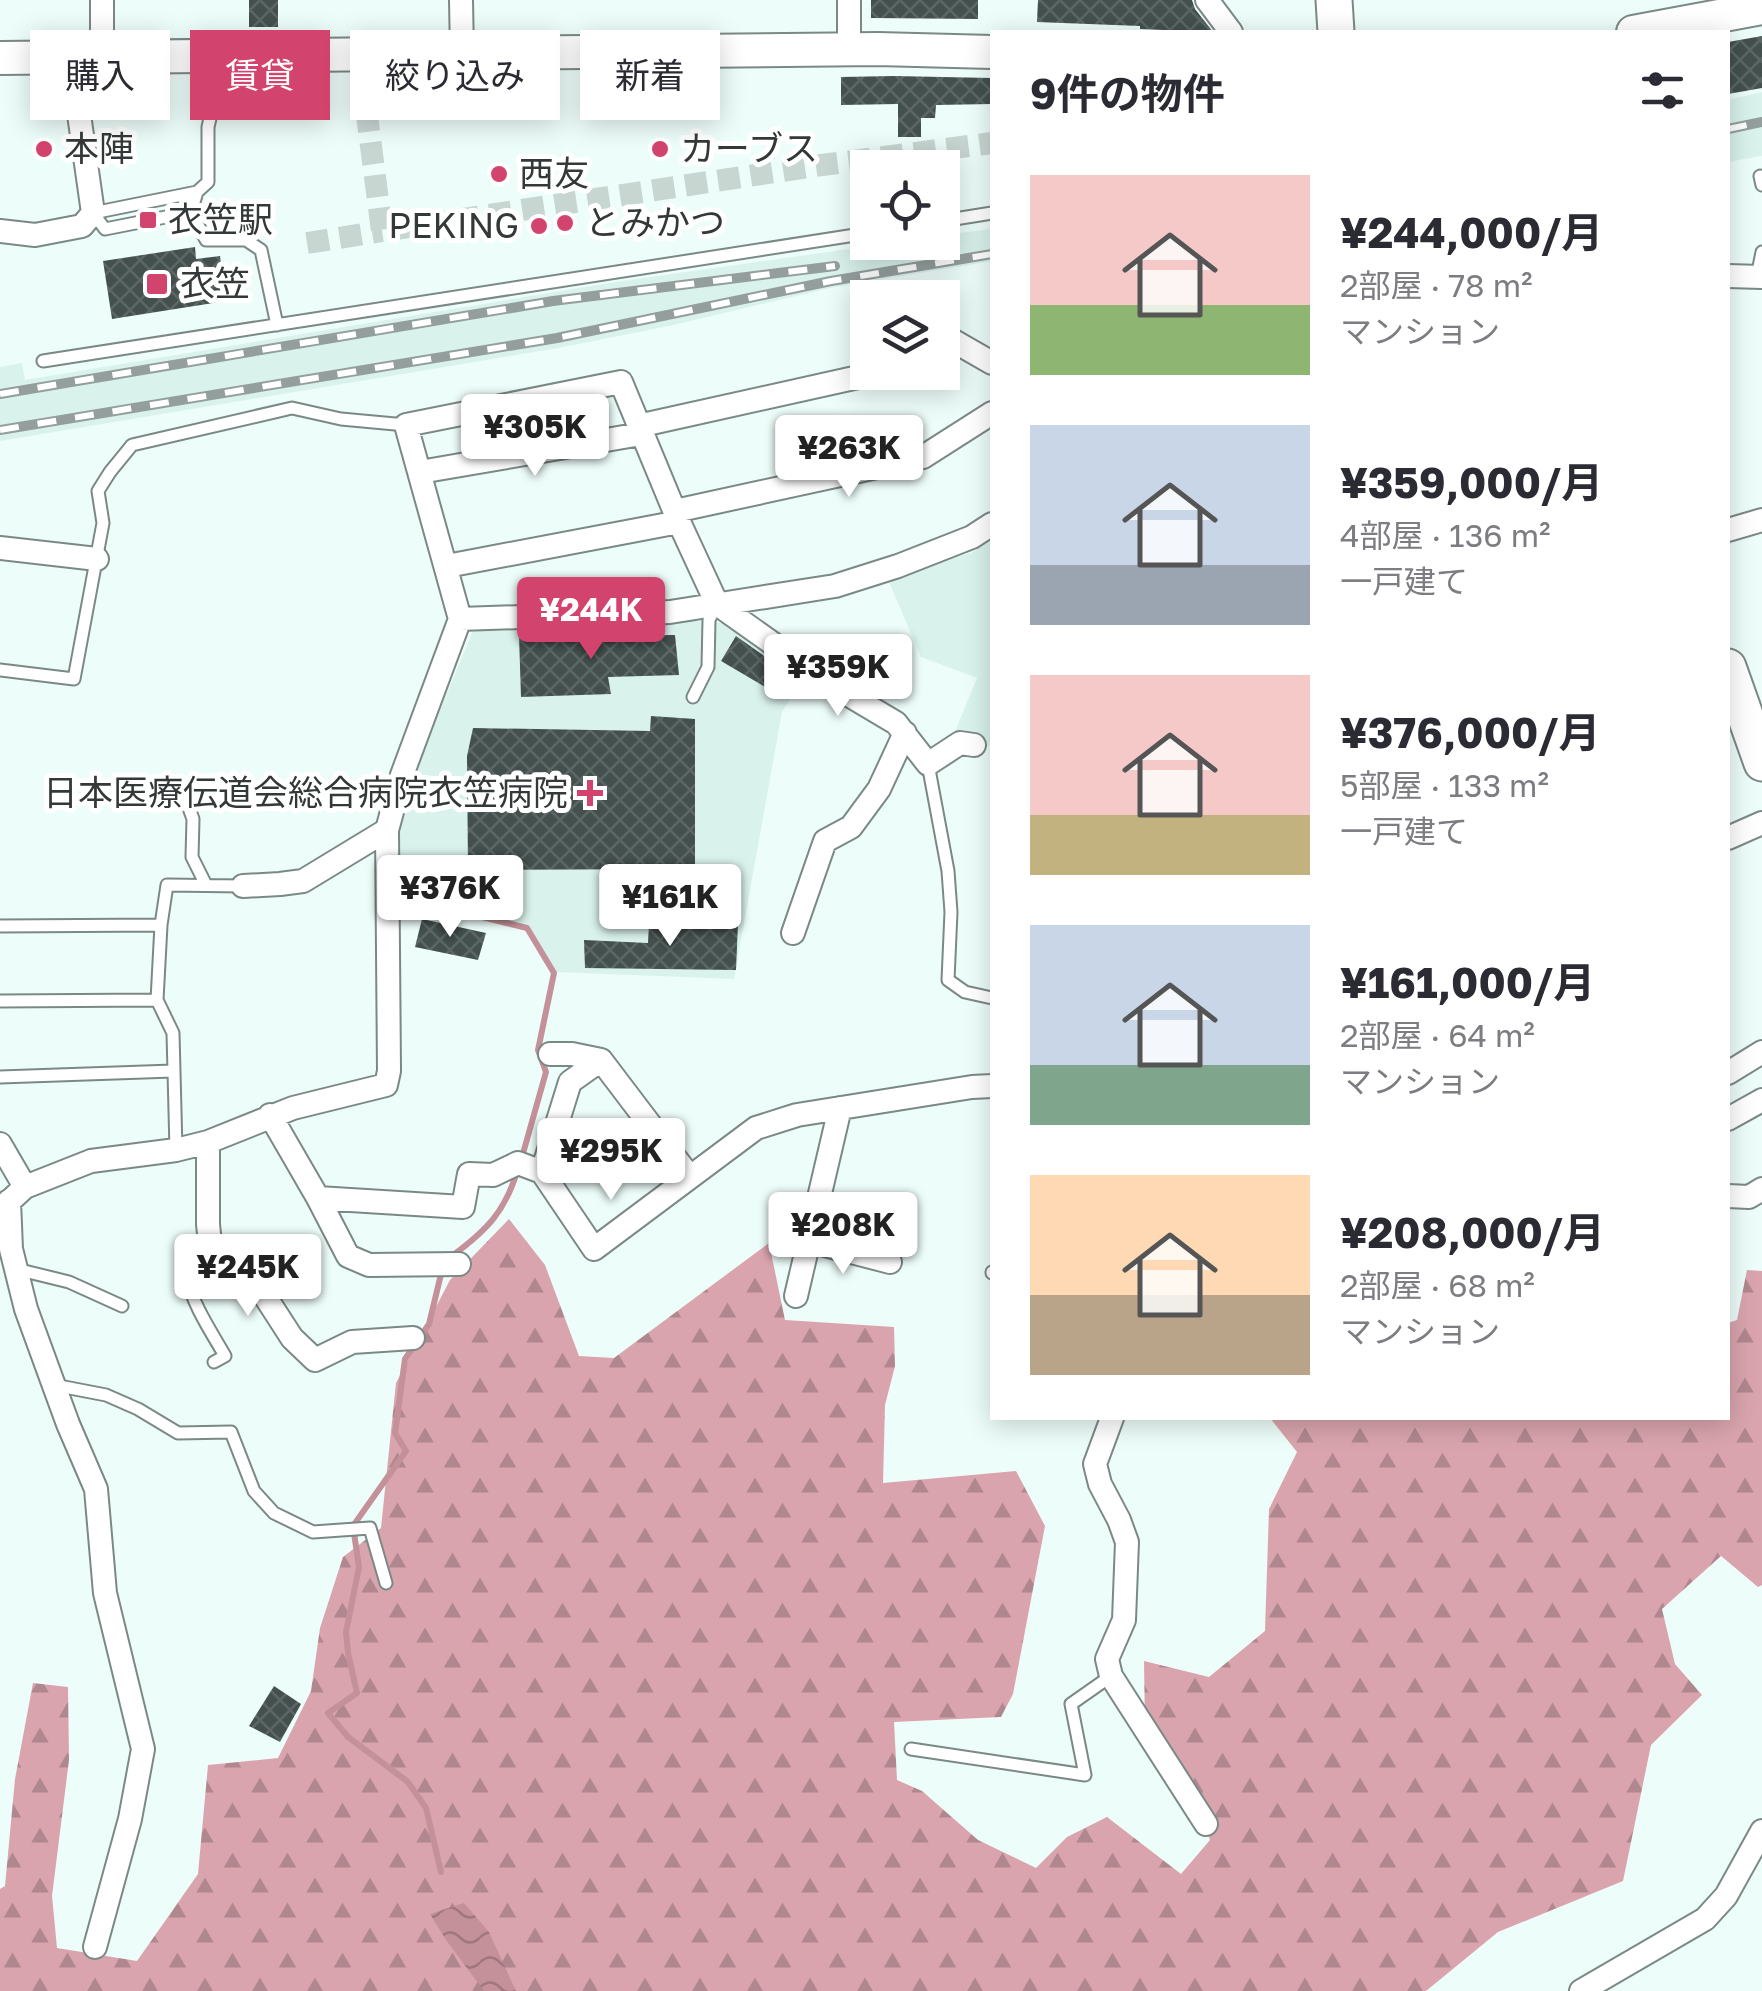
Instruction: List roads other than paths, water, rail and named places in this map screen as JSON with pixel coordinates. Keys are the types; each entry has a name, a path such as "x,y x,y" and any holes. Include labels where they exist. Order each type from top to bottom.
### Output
{"main road":[{"path":"1334,0 1336,30"},
{"path":"1730,673 1762,763"}],"street":[{"path":"94,30 102,0"},
{"path":"461,0 462,30"},
{"path":"849,0 849,50"},
{"path":"1206,0 1229,30"},
{"path":"1642,30 1756,6"},
{"path":"560,53 990,52"},
{"path":"0,58 30,58"},
{"path":"0,231 35,235 82,226 93,214 89,120"},
{"path":"1730,276 1759,277"},
{"path":"960,345 990,362"},
{"path":"420,472 640,430 850,379"},
{"path":"11,1199 92,1161 208,1142 270,1115 386,1085 386,830 402,775 460,619 406,425 621,382 718,604 827,682 896,723 928,764 960,743 974,745"},
{"path":"447,566 923,457 990,414"},
{"path":"1730,529 1762,520"},
{"path":"460,619 670,612 835,586 898,566 972,537 990,525"},
{"path":"0,548 96,559"},
{"path":"793,933 825,841 852,827 879,789 906,733"},
{"path":"1730,837 1762,823"},
{"path":"244,886 304,881 386,830"},
{"path":"1730,1072 1762,1052"},
{"path":"550,1054 601,1060 689,1176"},
{"path":"542,1172 570,1082 601,1060"},
{"path":"318,1198 462,1207 469,1174 493,1175 518,1163 542,1172 594,1249 756,1128 796,1115 990,1086"},
{"path":"1730,1117 1761,1104"},
{"path":"796,1296 840,1108"},
{"path":"270,1115 348,1256 370,1265 459,1264"},
{"path":"208,1142 210,1244 261,1290 292,1338 315,1360 352,1342 412,1338"},
{"path":"0,1144 11,1199 11,1249 26,1309 96,1489 104,1593 143,1750 130,1819 95,1947"},
{"path":"1730,1196 1749,1198 1762,1189"},
{"path":"809,1241 890,1262"},
{"path":"1111,1420 1095,1464 1126,1542 1124,1620 1107,1660 1110,1676 1206,1824"},
{"path":"1582,1991 1705,1919 1726,1896 1762,1830"}],"lane":[{"path":"192,212 105,229 93,214 197,192 208,182 210,120"},
{"path":"197,192 192,212 206,240 246,240 262,250 277,324"},
{"path":"960,218 990,213"},
{"path":"43,361 850,236"},
{"path":"1759,277 1762,252"},
{"path":"0,670 74,678 103,524 98,491 132,445 292,408 342,419 406,425"},
{"path":"693,697 708,667 709,620 718,604"},
{"path":"928,764 948,871 948,980 965,992 990,998"},
{"path":"154,791 185,796 193,818 192,857 206,885"},
{"path":"176,1150 172,1033 157,1000 167,885 244,886"},
{"path":"0,926 161,925"},
{"path":"0,1002 157,1000"},
{"path":"0,1077 174,1071"},
{"path":"0,1170 11,1199"},
{"path":"210,1244 193,1265 189,1281 225,1356 214,1362"},
{"path":"16,1270 69,1282 122,1306"},
{"path":"54,1384 106,1396 138,1409 178,1433 231,1432 254,1490 274,1512 313,1532 370,1528 386,1584"},
{"path":"911,1750 1085,1776 1071,1704 1110,1676"}],"water":[{"path":"464,1903 489,1932 516,1991 484,1991 430,1914"}],"waterway":[{"path":"405,898 527,928 554,973 538,1050 546,1072 522,1157"},
{"path":"452,1256 493,1219 518,1169"},
{"path":"441,1872 426,1808 408,1782 348,1737 328,1713 357,1693 346,1632 359,1567 353,1526 406,1451 395,1433 405,1359 429,1324 442,1270"}],"tunnel":[{"path":"368,120 382,231 990,143"},
{"path":"307,243 382,231"}],"railway":[{"path":"1730,129 1762,122"},
{"path":"0,430 557,338 831,281 990,254"},
{"path":"0,394 553,301 835,266"}],"place":[{"name":"本陣","path":"44,149"},
{"name":"カーブス","path":"660,149"},
{"name":"西友","path":"499,174"},
{"name":"衣笠駅","path":"148,220"},
{"name":"とみかつ","path":"565,223"},
{"name":"PEKING","path":"539,226"},
{"name":"衣笠","path":"157,284"},
{"name":"日本医療伝道会総合病院衣笠病院","path":"590,793"}]}
